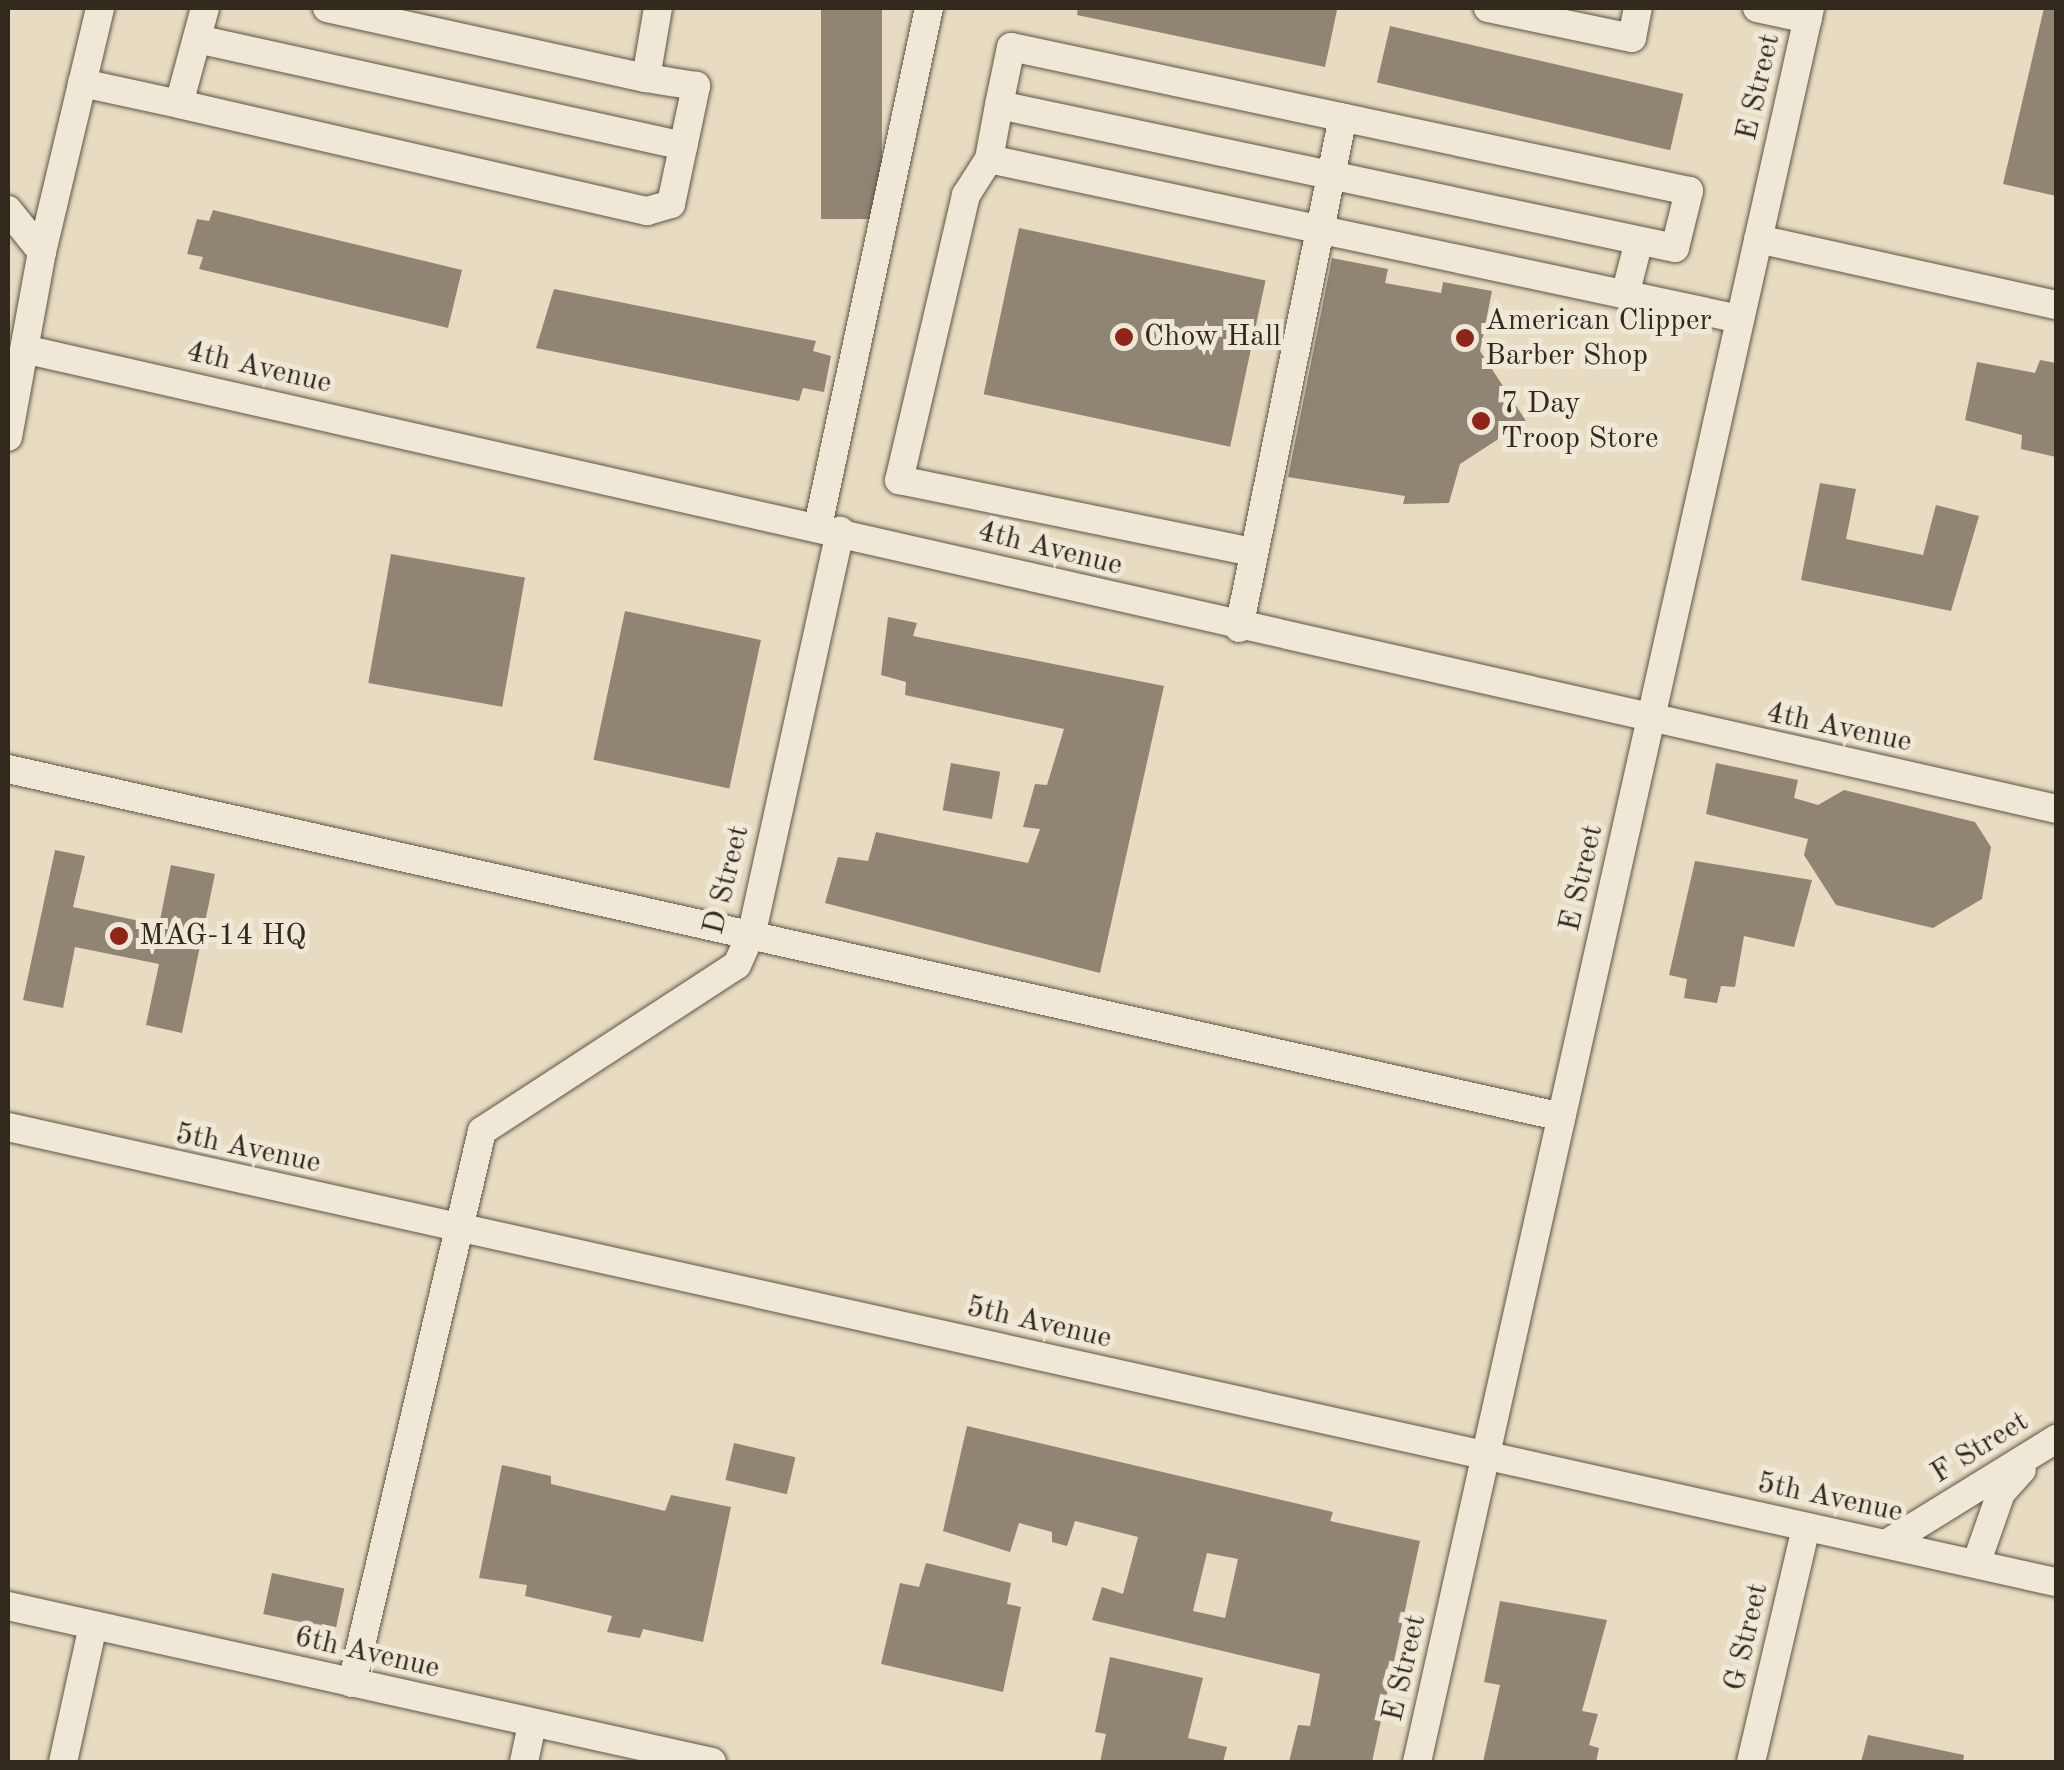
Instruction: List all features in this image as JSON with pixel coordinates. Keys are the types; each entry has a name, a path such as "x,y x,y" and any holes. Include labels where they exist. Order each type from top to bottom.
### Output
{"street":[{"path":"8,437 28,350 42,252 100,8"},
{"path":"179,104 205,8"},
{"path":"82,83 646,211 671,204 696,86 327,8"},
{"path":"646,78 658,8"},
{"name":"D Street","path":"352,1683 454,1228 482,1130 737,965 752,932 930,8"},
{"path":"1488,8 1632,38 1638,8"},
{"path":"1757,8 1809,13"},
{"name":"E Street","path":"1417,1762 1809,13"},
{"path":"196,39 683,146"},
{"path":"999,105 1675,248 1689,190 1011,47 999,105 989,160 966,194 899,480 1254,552"},
{"path":"1238,628 1343,117"},
{"path":"989,160 1740,319"},
{"path":"8,210 42,252"},
{"path":"1758,238 2056,305"},
{"path":"1625,295 1639,241"},
{"name":"4th Avenue","path":"28,350 829,528 1238,628 2056,809"},
{"path":"8,770 752,932 1562,1117"},
{"name":"5th Avenue","path":"8,1127 2056,1582"},
{"path":"1976,1564 2001,1492 2048,1445"},
{"name":"F Street","path":"1886,1544 2048,1445"},
{"name":"G Street","path":"1751,1762 1806,1526"},
{"name":"6th Avenue","path":"8,1606 712,1762"},
{"path":"62,1762 93,1625"},
{"path":"524,1762 532,1723"}],"building":[{"path":"821,8 882,8 882,219 821,219"},
{"path":"1078,8 1337,10 1325,67 1077,15"},
{"path":"2044,8 2056,8 2056,196 2003,184"},
{"path":"1390,26 1683,94 1670,150 1377,83"},
{"path":"213,210 462,270 448,328 199,269 203,257 187,254 197,219 209,221"},
{"name":"Chow Hall","path":"1019,228 1265,280 1230,447 984,394"},
{"path":"1332,258 1388,269 1385,283 1441,293 1443,282 1492,291 1480,351 1526,421 1460,464 1449,503 1403,504 1405,496 1288,477"},
{"path":"554,289 816,341 813,351 831,356 824,392 803,388 799,401 536,348"},
{"path":"2040,360 2056,363 2056,457 2021,449 2022,435 1965,420 1977,362 2035,373"},
{"path":"1820,483 1856,489 1846,539 1923,555 1936,505 1979,516 1951,611 1801,580"},
{"path":"391,554 525,578 502,707 368,683"},
{"path":"625,611 761,640 729,789 593,760"},
{"path":"888,617 917,623 913,636 1164,686 1100,973 825,903 838,857 868,861 876,832 1028,863 1040,829 1023,827 1035,784 1047,785 1064,729 905,695 906,682 881,675"},
{"path":"951,763 1000,772 992,819 943,810"},
{"path":"1716,763 1798,780 1794,798 1818,805 1844,790 1975,822 1991,847 1982,899 1933,928 1836,905 1804,855 1808,839 1706,814"},
{"name":"MAG-14 HQ","path":"55,850 85,856 73,907 159,925 171,865 215,874 182,1033 146,1025 159,964 75,947 63,1008 23,1000"},
{"path":"1695,861 1812,880 1794,947 1744,936 1735,987 1721,986 1717,1003 1684,998 1687,979 1669,975"},
{"path":"967,1426 1333,1512 1330,1521 1420,1541 1372,1762 1289,1762 1298,1725 1310,1726 1320,1674 1092,1620 1102,1587 1123,1594 1138,1537 1075,1521 1067,1546 1052,1542 1052,1532 1019,1523 1010,1552 943,1531","holes":["1207,1553 1238,1559 1225,1618 1193,1611"]},
{"path":"734,1443 795,1457 787,1494 725,1480"},
{"path":"502,1465 551,1476 551,1484 665,1511 671,1495 731,1507 703,1642 643,1629 640,1638 607,1632 612,1616 525,1596 527,1585 479,1578"},
{"path":"926,1563 1011,1583 1007,1604 1021,1607 1003,1692 881,1664 900,1583 919,1587"},
{"path":"272,1573 344,1588 336,1629 263,1614"},
{"path":"1500,1601 1607,1620 1582,1711 1598,1714 1589,1745 1599,1748 1596,1762 1483,1762 1500,1685 1484,1682"},
{"path":"1110,1657 1203,1678 1188,1738 1227,1747 1223,1762 1100,1762 1106,1734 1095,1732"},
{"path":"1868,1735 1964,1755 1963,1762 1861,1762"}],"place":[{"name":"Chow Hall","path":"1124,337"},
{"name":"American Clipper Barber Shop","path":"1465,338"},
{"name":"7 Day Troop Store","path":"1481,421"},
{"name":"MAG-14 HQ","path":"119,936"}]}
